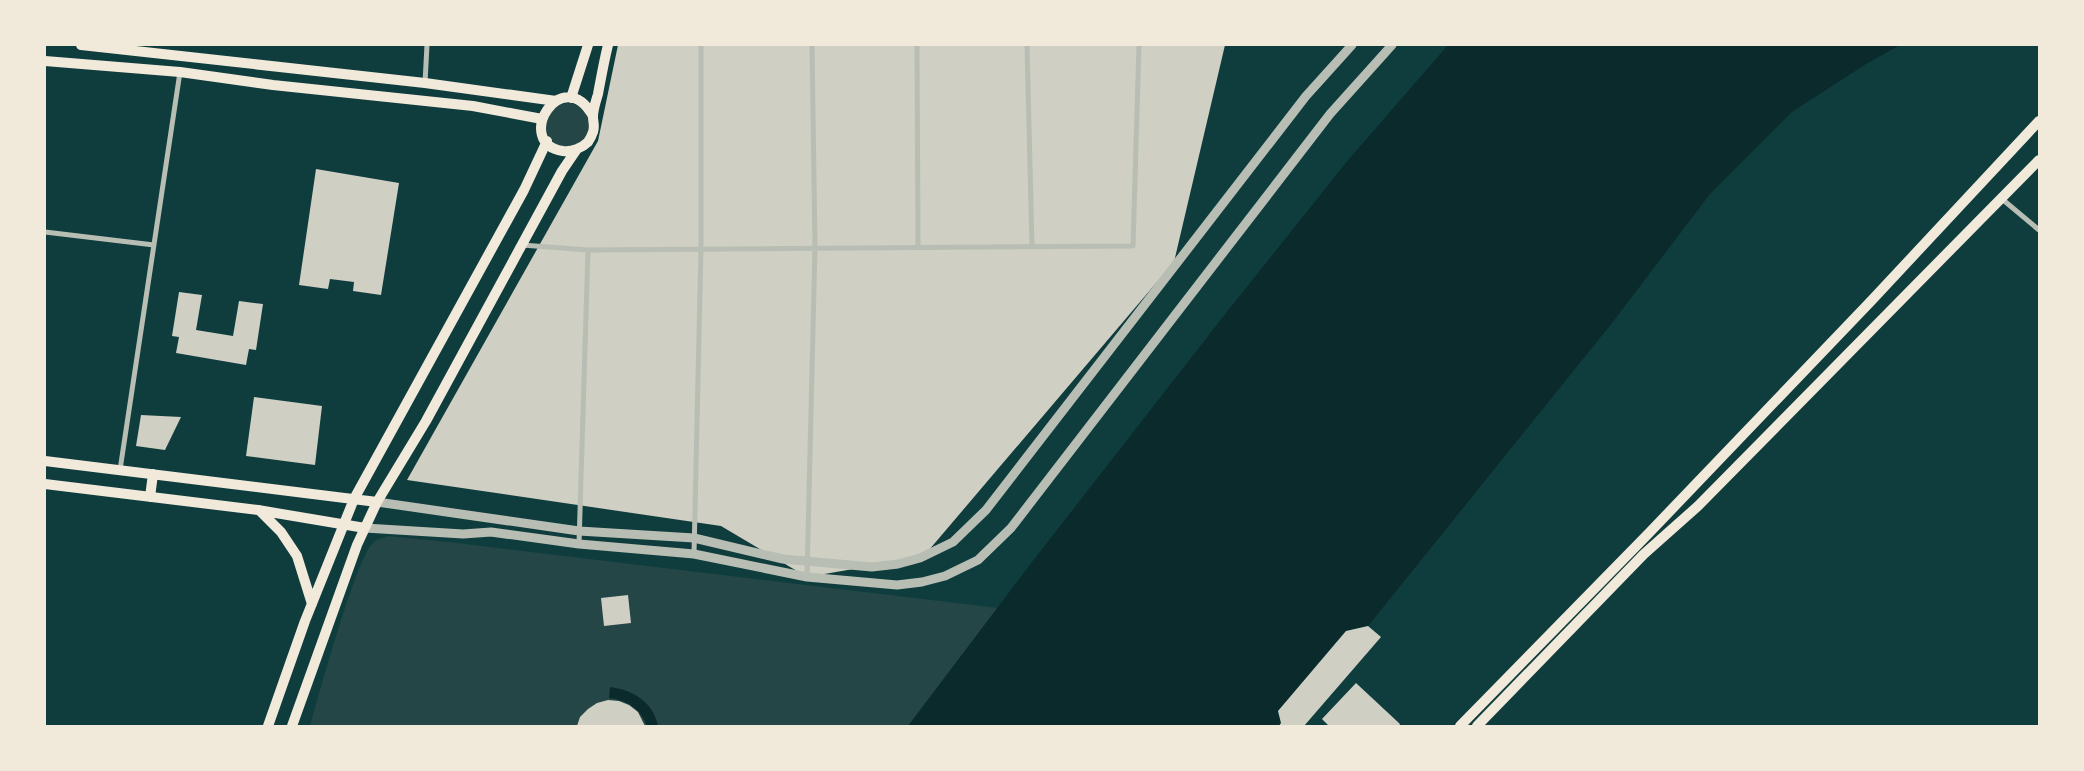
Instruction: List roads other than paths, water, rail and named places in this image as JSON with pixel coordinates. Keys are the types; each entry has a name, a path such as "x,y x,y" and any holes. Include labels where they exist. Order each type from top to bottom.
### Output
{"main road":[{"path":"81,45 425,83 556,101 571,98 584,104 593,116"},
{"path":"571,98 588,45"},
{"path":"556,101 550,106 542,119 542,131 547,141 560,150 576,150 584,146 593,133 593,116 608,45"},
{"path":"45,61 180,72 273,85 473,106 542,119"},
{"path":"1460,726 1649,533 1872,300 2039,121"},
{"path":"268,726 312,604 354,499 524,190 547,141"},
{"path":"292,726 356,545 377,502 426,421 521,244 576,150"},
{"path":"1477,726 1644,554 1698,506 2039,160"},
{"path":"45,461 377,502"},
{"path":"150,497 153,474"},
{"path":"45,484 258,510 365,528"},
{"path":"258,510 281,532 297,556 312,604"}],"street":[{"path":"425,83 427,45"},
{"path":"694,554 701,248 701,45"},
{"path":"807,577 815,248 812,45"},
{"path":"917,45 918,247"},
{"path":"1027,45 1032,246"},
{"path":"521,244 588,250 1133,246 1139,45"},
{"path":"377,502 579,531 694,538 783,559 872,567 898,564 920,558 953,542 986,510 1306,96 1352,45"},
{"path":"365,528 463,534 491,532 578,544 694,554 807,577 897,585 922,582 945,576 978,560 1011,528 1330,114 1392,45"},
{"path":"120,470 180,72"},
{"path":"2001,198 2039,230"},
{"path":"45,232 154,245"},
{"path":"578,544 588,250"}]}
